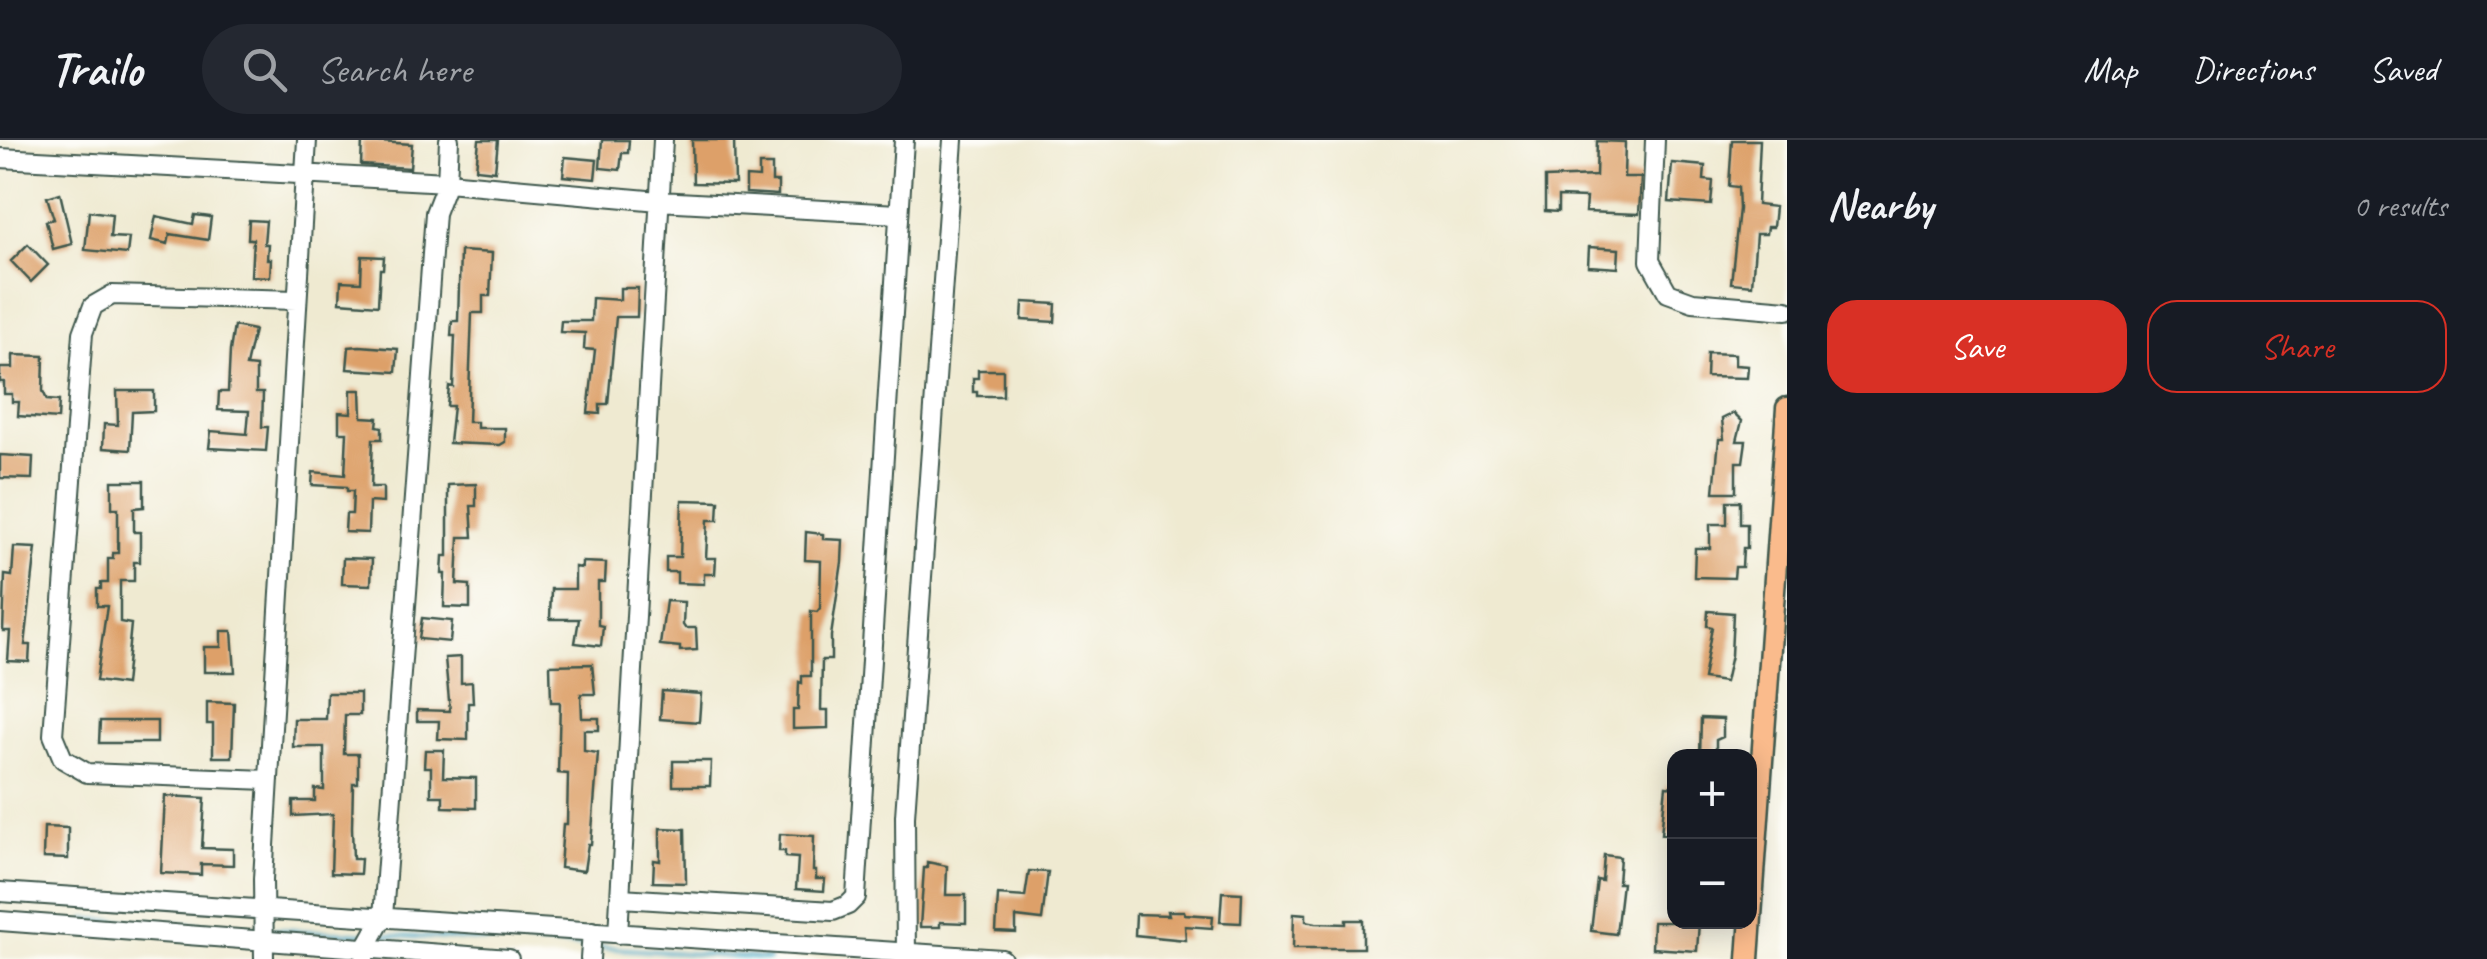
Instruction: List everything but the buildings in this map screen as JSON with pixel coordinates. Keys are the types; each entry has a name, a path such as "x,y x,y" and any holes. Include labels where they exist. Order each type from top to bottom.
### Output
{"main road":[{"path":"1748,959 1787,408"}],"street":[{"path":"265,950 262,908 268,780 307,140"},
{"path":"364,954 382,917 434,214 447,182 449,140"},
{"path":"618,934 663,140"},
{"path":"621,898 833,911 856,897 904,140"},
{"path":"906,956 905,816 952,140"},
{"path":"1655,140 1650,261 1668,293 1693,302 1787,310"},
{"path":"0,158 447,182 659,201 898,214"},
{"path":"268,780 87,773 62,759 54,735 83,333 93,306 112,295 296,300"},
{"path":"0,892 906,956 1002,959"},
{"path":"0,920 265,950 508,959"},
{"path":"590,959 592,931"}],"waterway":[{"path":"85,919 256,928"},
{"path":"270,929 365,934"},
{"path":"380,935 585,946"},
{"path":"595,947 769,959"}]}
